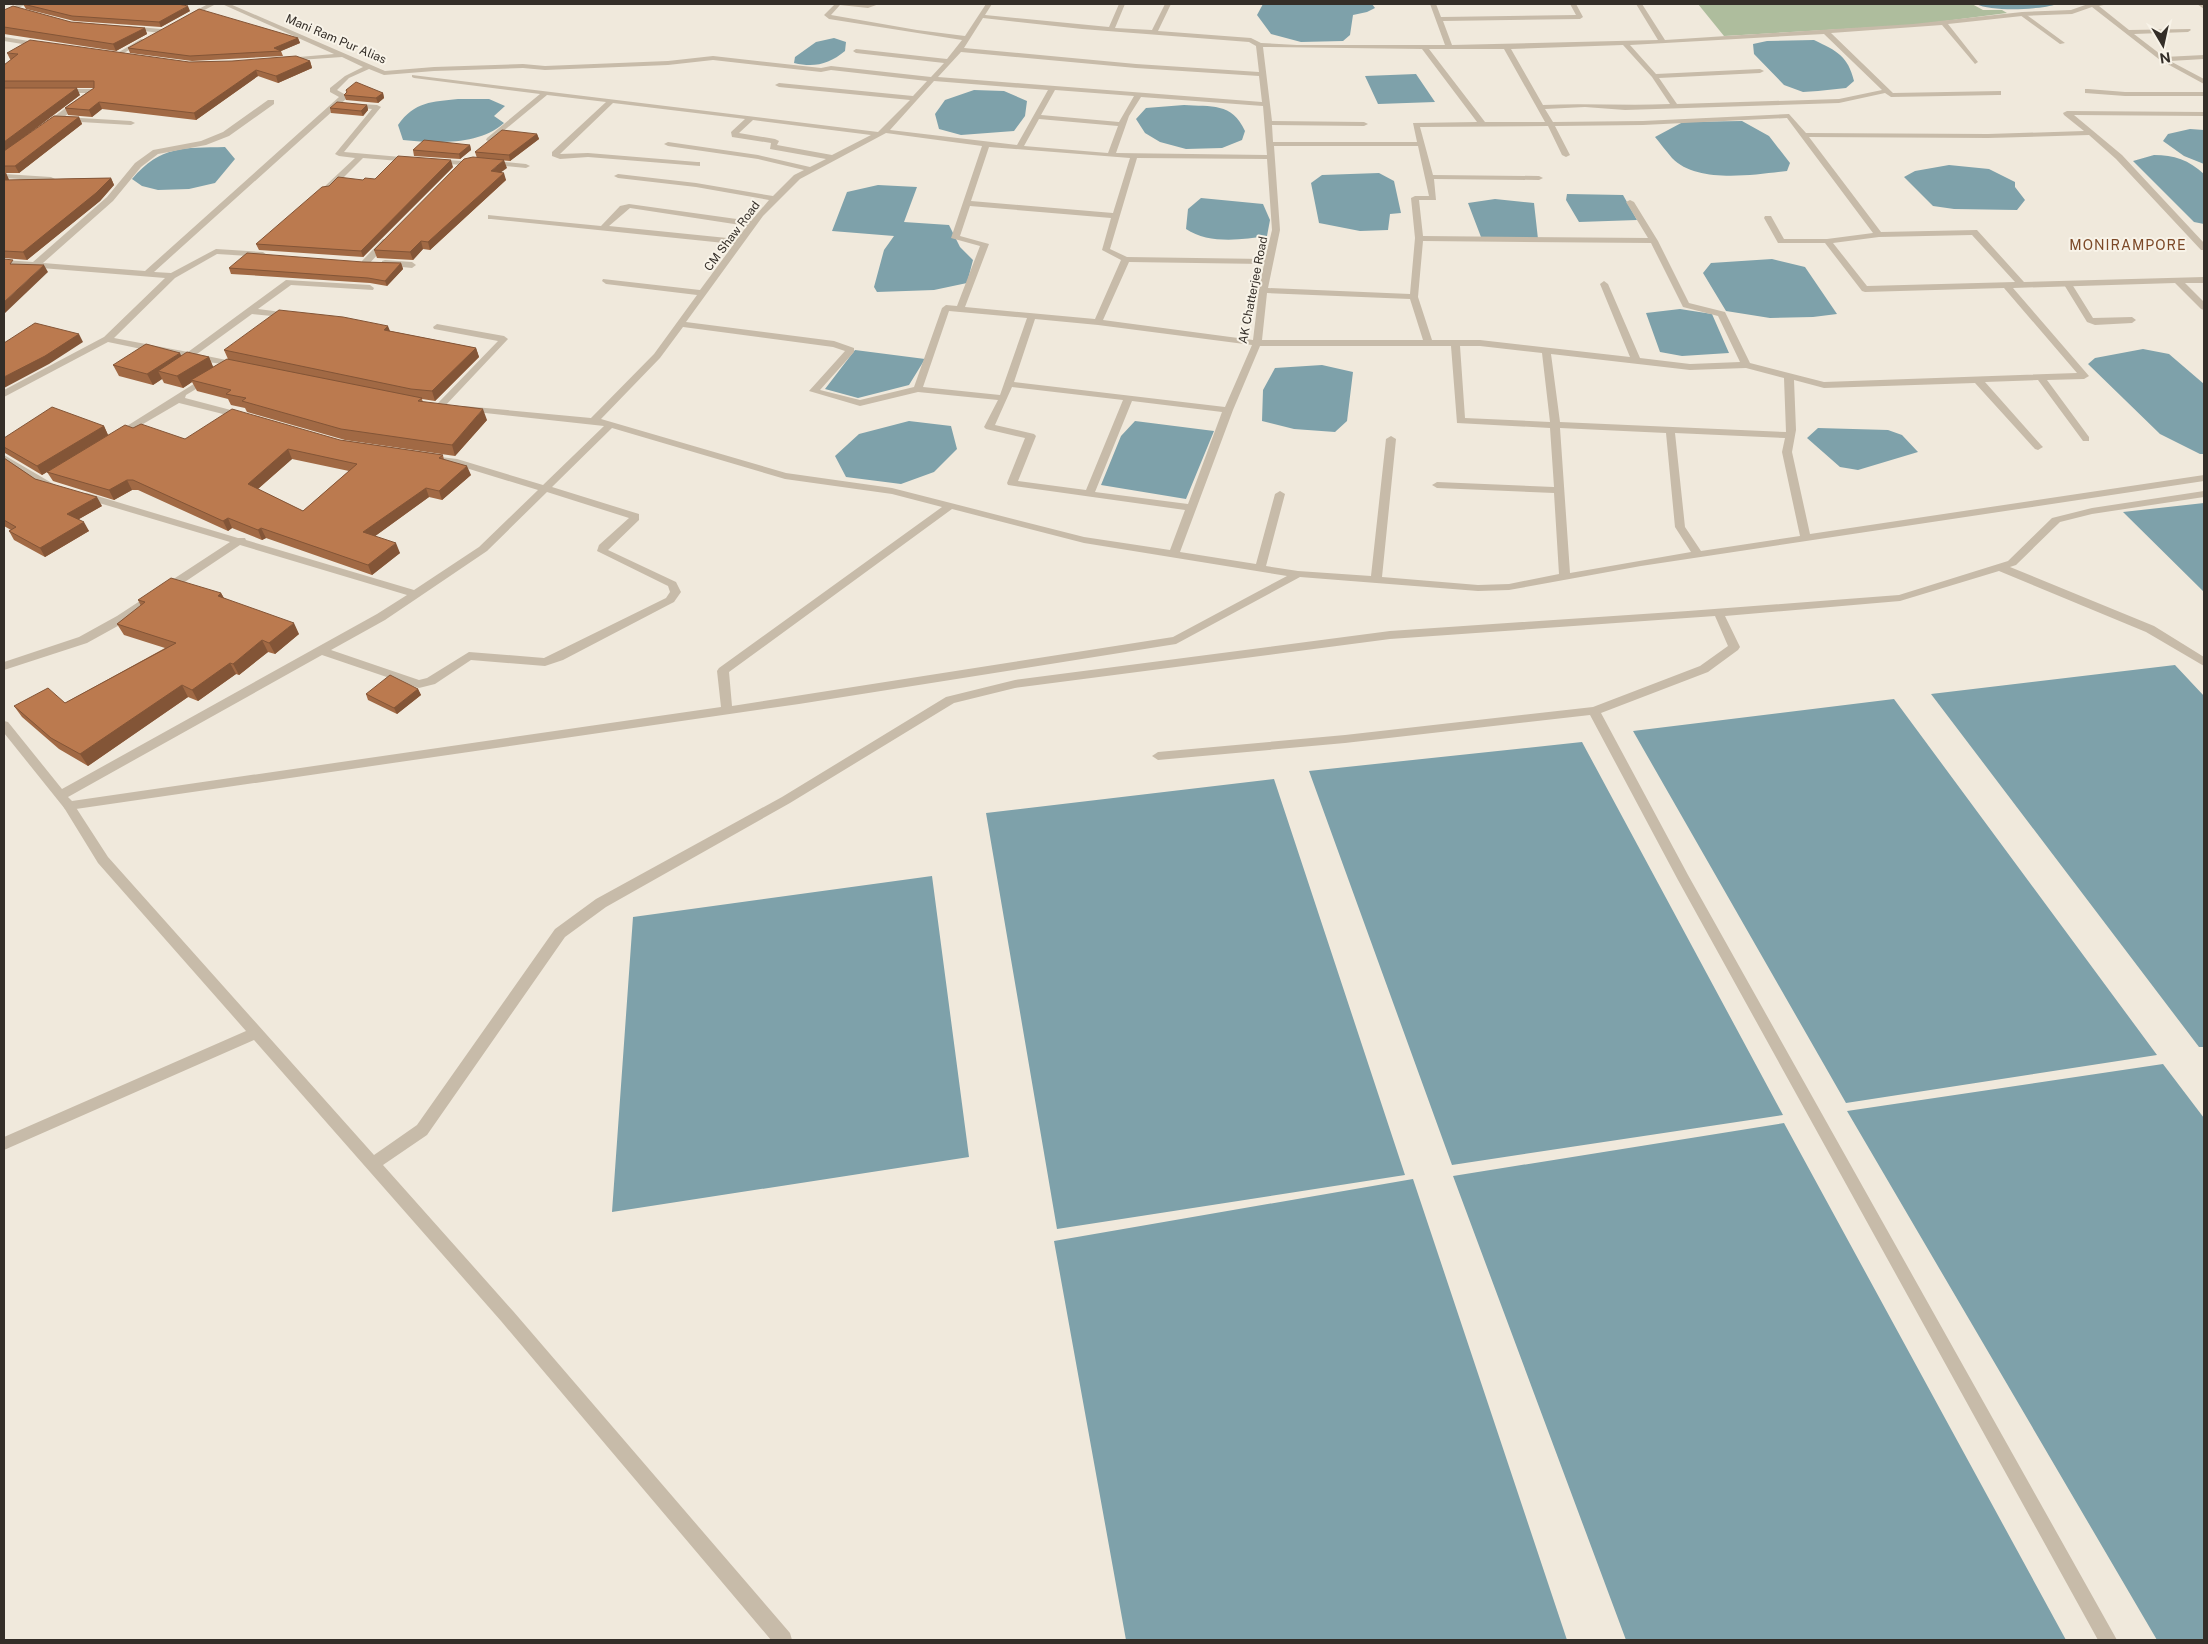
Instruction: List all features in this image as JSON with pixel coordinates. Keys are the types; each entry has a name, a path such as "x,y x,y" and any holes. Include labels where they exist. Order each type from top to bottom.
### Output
{"street":[{"path":"4,4 21,5"},
{"path":"178,22 213,4"},
{"name":"Mani Ram Pur Alias","path":"225,4 384,73 434,69 503,69 523,66 545,68 668,63 713,58 821,70 831,68 932,79 1266,104"},
{"path":"838,4 827,15 829,17 966,38"},
{"path":"843,4 868,6 876,4"},
{"name":"CM Shaw Road","path":"594,421 657,356 753,224 775,199 797,177 882,133 959,50 981,16 986,4"},
{"path":"1111,29 1122,4"},
{"path":"1154,32 1168,4"},
{"path":"1433,4 1449,47"},
{"path":"1438,19 1578,18 1580,17 1573,4"},
{"path":"1639,4 1663,42"},
{"path":"981,16 1251,40 1259,45 1298,47 1449,47 1663,42 1826,32 1944,23 2022,14 2072,12 2092,4 2105,4"},
{"path":"2092,4 2162,59 2204,82"},
{"path":"2200,4 2204,7"},
{"path":"7,11 21,5"},
{"path":"7,11 29,13"},
{"path":"2022,14 2062,43"},
{"path":"1944,23 1974,62"},
{"path":"117,55 170,26"},
{"path":"122,28 161,31"},
{"path":"2128,32 2188,30"},
{"path":"1826,32 1891,95 1998,94"},
{"path":"4,39 49,46"},
{"path":"1625,43 1654,76 1675,106"},
{"name":"AK Chatterjee Road","path":"1174,554 1228,410 1257,343 1263,290 1276,230 1270,144 1259,45"},
{"path":"1506,46 1566,155"},
{"path":"1424,47 1483,125"},
{"path":"959,50 1136,66 1262,74"},
{"path":"856,51 948,61"},
{"path":"107,54 126,56"},
{"path":"276,61 344,55"},
{"path":"2162,59 2204,57"},
{"path":"147,274 343,97 333,90 347,77 370,66"},
{"path":"1654,76 1760,70"},
{"path":"384,73 986,145 1134,156 1271,157"},
{"path":"779,85 915,98"},
{"path":"1019,148 1053,88"},
{"path":"42,129 93,91 54,91"},
{"path":"1540,107 1585,105 1626,108 1839,101 1887,91"},
{"path":"2088,91 2125,94 2204,94"},
{"path":"485,144 545,93"},
{"path":"1111,155 1122,124 1138,95"},
{"path":"612,100 555,154 560,157 588,156 697,164"},
{"path":"35,265 110,199 138,165 156,152 203,143 226,134 271,102"},
{"path":"335,103 377,107 339,154 416,160"},
{"path":"2204,114 2067,113 2118,157 2204,248"},
{"path":"1428,343 1414,297 1419,238 1416,198 1433,198 1430,177 1416,124 1551,125 1789,116 1879,235"},
{"path":"1036,117 1122,124"},
{"path":"58,118 131,123"},
{"path":"751,118 734,134 776,141 773,147 834,158"},
{"path":"1268,123 1364,124"},
{"path":"1805,135 1988,136 2090,132"},
{"path":"668,144 758,157 810,170"},
{"path":"1270,144 1421,144"},
{"path":"960,309 985,244 955,238 986,145"},
{"path":"456,170 478,150"},
{"path":"327,189 361,156"},
{"path":"1134,156 1106,250 1126,259 1269,262"},
{"path":"426,161 463,163 475,161 526,166"},
{"path":"618,176 696,185 775,199"},
{"path":"5,177 51,179"},
{"path":"1430,177 1538,178"},
{"path":"1630,202 1654,241 1686,305 1722,314 1746,365"},
{"path":"968,203 1116,216"},
{"path":"603,228 623,208 629,206 753,224"},
{"path":"491,217 740,242"},
{"path":"1768,218 1782,241 1827,241 1879,235 1974,232 2021,284"},
{"path":"365,263 393,234"},
{"path":"1419,238 1654,241"},
{"path":"1827,241 1865,289 2204,280"},
{"path":"4,394 107,339 172,276 216,251 276,256"},
{"path":"1098,322 1126,259"},
{"path":"4,262 172,276"},
{"path":"355,262 412,265"},
{"path":"2178,280 2204,307"},
{"path":"606,281 702,293"},
{"path":"189,356 289,282 370,288"},
{"path":"2067,283 2090,320 2095,322 2132,320"},
{"path":"1604,284 1636,361"},
{"path":"918,389 946,308 1098,322 1257,343 1480,343 1690,368 1746,365 1824,385 2084,376 2005,284"},
{"path":"1263,290 1414,297"},
{"path":"250,310 296,317"},
{"path":"1032,316 1004,398 989,427 1031,436 1012,483 1192,508"},
{"path":"680,324 834,344 850,350 814,391 860,403 918,389 1004,398"},
{"path":"437,327 504,339 446,406 594,421 785,476 892,491 1084,540 1298,574 1478,588 1509,587 1806,538 2204,478"},
{"path":"107,339 251,368"},
{"path":"1455,343 1460,421 1790,435"},
{"path":"1546,351 1555,424 1565,577"},
{"path":"106,442 180,398 182,394 232,364"},
{"path":"1790,376 1790,435 1787,452 1806,538"},
{"path":"2040,377 2086,439"},
{"path":"1979,380 2038,447"},
{"path":"1009,384 1228,410"},
{"path":"180,398 180,400 253,418"},
{"path":"1089,494 1129,398"},
{"path":"65,800 143,751 382,617 483,549 610,425"},
{"path":"1670,429 1675,462 1680,526 1698,555"},
{"path":"1376,580 1391,439"},
{"path":"322,651 413,683 425,684 469,656 546,662 670,600 676,592 672,584 602,550 635,516 454,461 417,456"},
{"path":"4,458 69,490 416,594"},
{"path":"1437,485 1559,490"},
{"path":"1260,568 1280,494"},
{"path":"372,1164 422,1130 560,933 601,904 786,800 950,700 1015,684 1390,635 1900,598 2012,563 2056,520 2092,511 2204,494"},
{"path":"727,710 723,671 950,506"},
{"path":"4,666 83,640 121,619 241,540"},
{"path":"2000,567 2150,629 2204,662"},
{"path":"65,800 727,710 1176,640 1298,574"},
{"path":"1158,756 1345,739 1594,711 1704,669 1734,647 1718,612"},
{"path":"1594,711 1683,877 2108,1640"},
{"path":"4,724 65,800 103,860 513,1324 783,1640"},
{"path":"4,1144 256,1033"}],"green space":[{"path":"1698,4 1972,4 1983,10 2002,10 2007,13 1914,25 1724,36"}],"water":[{"path":"1263,4 1372,4 1375,8 1353,15 1350,35 1343,41 1301,42 1271,34 1257,15"},
{"path":"1976,4 2057,4 2039,8 2004,9 1983,7"},
{"path":"834,38 846,42 845,51 833,59 815,65 794,63 795,57 816,42"},
{"path":"1814,40 1835,51 1845,60 1854,81 1846,88 1803,92 1784,85 1754,54 1753,44 1767,41"},
{"path":"1416,74 1435,102 1378,104 1365,76"},
{"path":"974,90 1004,91 1027,101 1025,116 1014,131 961,135 939,129 935,114 945,100"},
{"path":"458,99 489,99 505,106 494,116 504,123 482,136 469,139 442,142 403,140 398,125 411,111 425,104"},
{"path":"1184,105 1212,106 1234,115 1245,131 1242,140 1222,148 1186,149 1160,142 1145,133 1136,119 1146,108"},
{"path":"1742,121 1769,136 1790,163 1787,171 1742,176 1710,175 1696,172 1672,158 1655,137 1683,122"},
{"path":"2190,129 2204,130 2204,164 2184,156 2163,141 2168,134"},
{"path":"225,147 235,159 215,183 189,189 158,190 142,186 132,179 143,168 163,154 185,149"},
{"path":"2154,155 2181,159 2193,165 2204,174 2204,224 2194,222 2133,161"},
{"path":"1949,165 1989,169 2015,182 2015,187 2025,200 2017,210 1954,209 1933,206 1904,177 1915,171"},
{"path":"1379,173 1394,181 1401,213 1390,214 1388,230 1360,231 1319,223 1311,183 1322,175"},
{"path":"878,185 917,187 904,222 949,225 960,247 973,260 967,283 934,290 877,292 874,287 884,250 894,236 832,231 847,192"},
{"path":"1567,194 1623,195 1637,220 1579,222 1566,200"},
{"path":"1201,198 1263,204 1270,220 1267,236 1225,240 1204,237 1186,229 1188,209"},
{"path":"1495,199 1534,203 1538,239 1481,237 1468,203"},
{"path":"1772,259 1805,267 1837,314 1813,317 1770,318 1726,311 1703,273 1711,263"},
{"path":"1680,309 1712,314 1729,353 1682,356 1660,352 1646,313"},
{"path":"2143,349 2169,354 2204,384 2204,454 2200,454 2160,434 2088,364 2095,358"},
{"path":"855,350 925,359 909,385 858,398 825,389"},
{"path":"1322,365 1353,372 1347,421 1335,432 1294,429 1262,421 1263,390 1275,368"},
{"path":"909,421 951,426 957,449 934,472 901,484 846,477 835,456 859,434"},
{"path":"1135,421 1214,431 1186,499 1101,485 1121,436"},
{"path":"1818,428 1888,430 1902,435 1918,452 1858,470 1840,467 1807,438"},
{"path":"2204,503 2204,592 2123,512"},
{"path":"2175,665 2204,696 2204,1047 2199,1047 1931,694"},
{"path":"1894,699 2157,1055 1846,1103 1633,731"},
{"path":"1582,742 1783,1115 1452,1165 1309,771"},
{"path":"1274,779 1405,1175 1057,1229 986,813"},
{"path":"932,876 969,1157 612,1212 633,917"},
{"path":"2163,1064 2204,1118 2204,1640 2157,1640 1847,1111"},
{"path":"1784,1123 2066,1640 1626,1640 1453,1176"},
{"path":"1413,1179 1567,1640 1126,1640 1054,1241"}],"building":[{"path":"23,4 178,4 188,6 159,22 72,16"},
{"path":"13,6 71,22 145,28 113,44 4,27 4,10"},
{"path":"199,9 298,38 274,48 281,51 190,56 128,48"},
{"path":"30,40 189,62 296,56 310,61 276,76 256,70 194,113 99,102 89,110 65,108 94,88 94,81 4,81 4,65 18,54 7,53"},
{"path":"356,82 383,93 376,98 344,95 347,92 346,90"},
{"path":"4,88 77,88 4,142"},
{"path":"337,102 367,105 361,111 330,108"},
{"path":"54,116 79,117 15,166 4,166 4,151"},
{"path":"502,130 537,134 509,155 475,152"},
{"path":"424,140 470,145 459,154 413,150"},
{"path":"398,156 451,160 361,251 256,244 322,187 329,186 338,177 363,180 365,178 375,179"},
{"path":"473,157 504,160 491,171 504,173 428,242 421,241 410,252 374,250 464,159"},
{"path":"111,178 96,193 23,252 4,251 4,180"},
{"path":"247,253 401,263 385,281 368,278 229,268"},
{"path":"4,259 13,260 10,264 44,265 4,302"},
{"path":"279,310 343,317 388,326 384,330 476,348 432,391 411,389 224,350"},
{"path":"35,323 79,334 45,356 4,377 4,343"},
{"path":"146,344 180,353 147,374 113,365"},
{"path":"187,352 209,357 177,376 158,371"},
{"path":"227,359 422,398 418,401 483,409 452,445 341,429 242,401 246,398 226,394 231,390 191,380"},
{"path":"52,407 104,426 37,466 4,447 4,438"},
{"path":"232,409 340,440 443,455 439,458 467,466 439,491 426,488 363,532 396,543 368,565 261,528 258,530 228,518 223,521 133,480 127,480 109,490 47,472 125,425 133,428 141,424 185,439","holes":["288,449 357,464 303,511 248,484"]},
{"path":"4,458 35,479 97,497 67,514 84,522 40,548 9,531 16,527 4,520"},
{"path":"171,578 221,593 218,596 294,623 269,643 262,640 233,664 230,663 192,690 182,685 80,754 51,738 14,706 48,688 65,703 176,643 117,624 145,602 138,600"},
{"path":"390,675 418,689 394,708 366,694"}],"district":[{"name":"MONIRAMPORE","path":"2128,245"}]}
